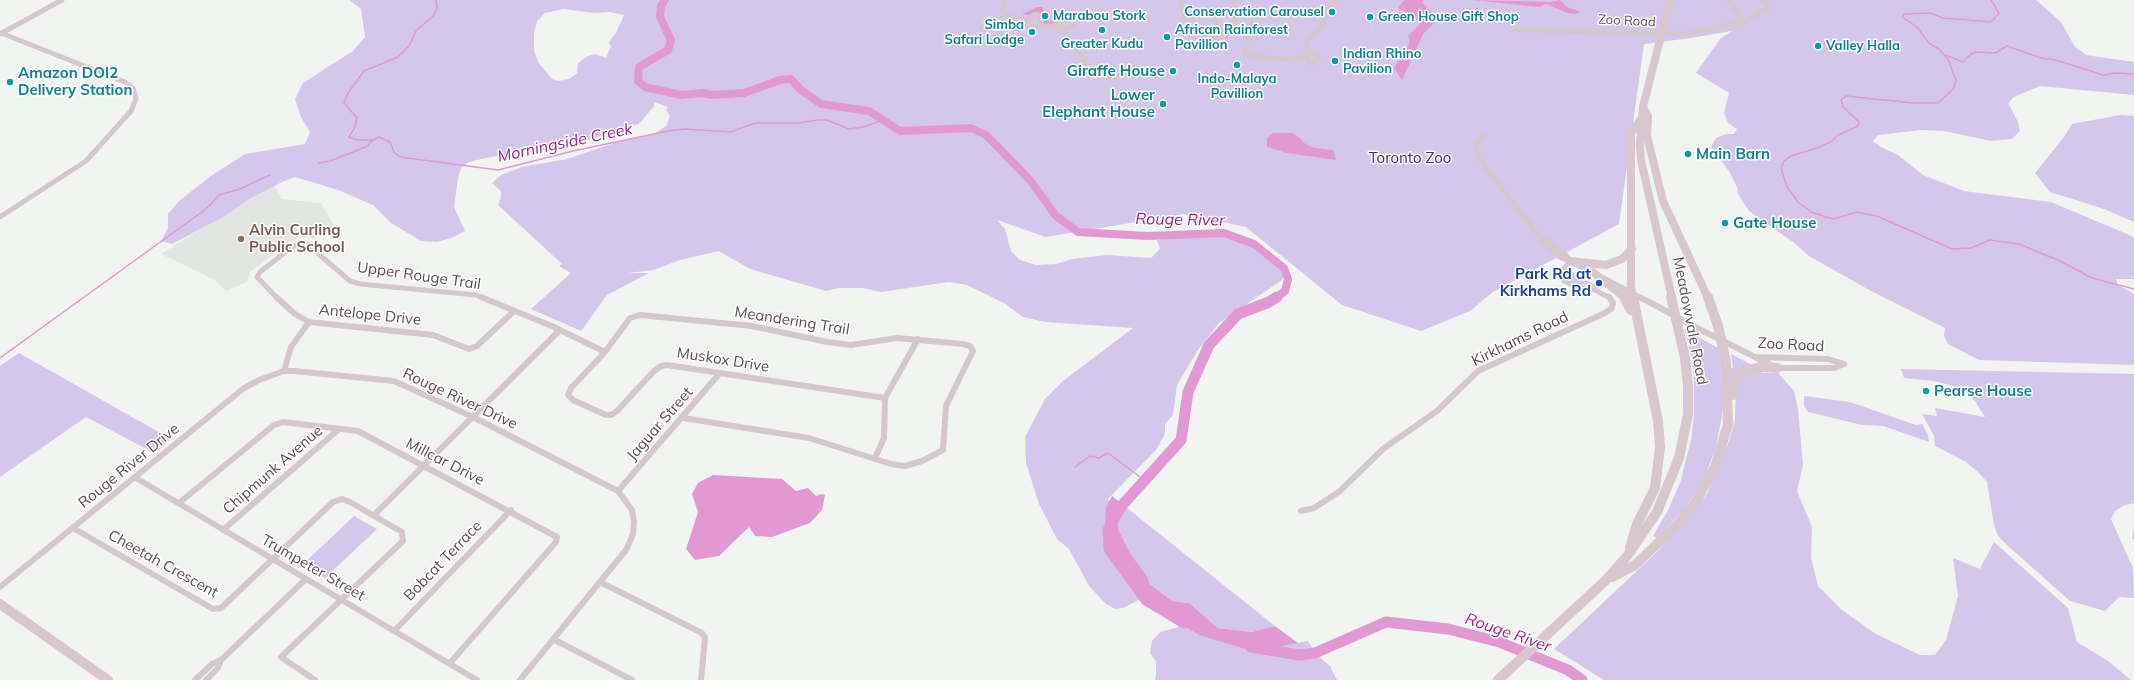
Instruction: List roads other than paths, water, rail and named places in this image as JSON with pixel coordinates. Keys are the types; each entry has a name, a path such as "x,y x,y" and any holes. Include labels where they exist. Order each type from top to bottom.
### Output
{"main road":[{"name":"Meadowvale Road","path":"1498,680 1605,581 1628,555 1650,524 1665,496 1679,458 1688,414 1688,386 1685,358 1641,160 1641,118 1670,0"},
{"path":"1643,107 1648,116 1647,136 1663,202 1705,289 1718,326 1722,341 1727,376 1728,424"},
{"path":"1628,555 1638,524 1655,488 1659,463 1658,422 1632,293 1631,133 1641,118"},
{"path":"1571,261 1606,265 1622,259 1632,249"},
{"path":"1593,272 1624,296 1629,303 1640,336"},
{"path":"1605,581 1635,565 1679,523 1695,503 1715,467 1728,424 1735,380 1745,371 1760,367 1777,368"},
{"path":"0,604 108,680"}],"street":[{"path":"0,33 62,0"},
{"path":"1005,0 1001,9 1020,24 1031,27 1052,26 1076,20 1072,26 1062,29 1060,32"},
{"path":"1183,0 1180,2 1183,13 1189,22"},
{"path":"1192,17 1199,17 1203,13 1210,13 1223,32 1215,37 1218,40 1230,34 1231,23 1236,20 1232,5 1233,0"},
{"path":"1235,17 1245,13 1253,15 1252,25 1244,29 1247,32 1246,37 1250,41 1244,49 1245,52 1258,57 1297,60 1307,55 1307,42 1324,22 1327,11 1337,0"},
{"path":"1728,0 1741,16 1736,24"},
{"name":"Zoo Road","path":"1514,30 1661,35 1687,34 1736,24 1768,8 1767,4 1761,0"},
{"path":"982,30 988,25 996,24 1002,21 1004,12"},
{"path":"1020,24 1031,15 1038,15 1041,16 1041,24 1044,26"},
{"path":"1031,27 1034,21"},
{"path":"1052,26 1069,38 1074,49 1083,57 1086,65 1100,77 1126,77 1121,65 1126,63 1133,65 1135,70 1140,75 1147,78 1166,76"},
{"path":"0,33 125,82 133,88 136,100 130,111 86,161 0,217"},
{"name":"Zoo Road","path":"1484,136 1476,144 1475,149 1480,160 1538,235 1551,250 1560,257 1593,272 1752,357 1828,359 1844,364 1834,368 1777,368"},
{"name":"Upper Rouge Trail","path":"303,243 310,246 350,281 360,284 476,295 560,330 605,352"},
{"name":"Antelope Drive","path":"303,243 287,251 260,272 257,277 262,284 295,314 309,322 433,335 469,349 477,346 514,311"},
{"name":"Kirkhams Road","path":"1301,511 1314,508 1340,491 1383,449 1437,411 1478,372 1605,313 1612,308 1614,303 1612,298 1607,295 1595,290 1577,287 1564,281 1560,275 1561,272 1571,261"},
{"name":"Meandering Trail","path":"605,352 630,318 640,315 752,326 827,342 851,345 897,338 918,339 963,344 970,346 973,351 946,406 945,442 943,450 922,461 905,466 891,464 809,438 683,418"},
{"path":"284,371 291,347 309,322"},
{"path":"374,515 560,330"},
{"path":"875,458 884,438 885,398 918,339"},
{"name":"Muskox Drive","path":"605,352 571,388 568,395 573,400 606,415 617,411 661,366 667,365 885,398"},
{"path":"1752,357 1777,368"},
{"name":"Rouge River Drive","path":"0,587 136,478 244,388 259,380 284,371 305,371 394,381 473,417 618,491 632,510 634,522 633,534 626,550 520,680"},
{"name":"Jaguar Street","path":"618,491 683,418 720,373"},
{"name":"Millcar Drive","path":"179,503 274,425 283,422 358,431 368,435 511,510 557,537 556,542 450,663"},
{"name":"Chipmunk Avenue","path":"223,530 339,429"},
{"name":"Trumpeter Street","path":"136,478 272,558 305,580 395,630 478,680"},
{"name":"Cheetah Crescent","path":"73,528 213,609 221,608 272,558 334,502 342,499 374,515 402,532 403,542 342,600"},
{"name":"Bobcat Terrace","path":"395,630 511,510"},
{"path":"195,680 212,664 221,660 305,580"},
{"path":"600,582 702,633 705,638 701,680"},
{"path":"315,680 280,657 342,600"},
{"path":"553,639 632,680"},
{"path":"206,680 218,668 221,660"}],"waterway":[{"name":"Morningside Creek","path":"373,140 357,140 349,137 355,127 357,118 344,103 348,93 364,71 398,57 409,46 416,31 433,16 437,8 436,0"},
{"name":"Rouge River","path":"665,0 661,6 660,17 671,40 668,50 639,67 638,81 645,87 681,95 703,93 712,95 744,93 780,80 791,79 801,90 821,104 869,111 900,131 971,128 986,135 1030,180 1056,216 1078,232 1147,236 1224,233 1254,244 1284,268 1288,279 1285,291 1276,298"},
{"path":"1991,0 1999,13 1991,22 1943,18 1930,13 1904,14 1902,17 1917,27 1929,43 1940,50 1948,59 1956,80 1954,88 1938,103 1913,103 1846,96 1841,100 1843,107 1859,122 1858,126 1838,135 1832,141 1820,147 1791,156 1784,161 1781,168 1787,187 1798,202 1811,212 1833,219 1857,212 1877,216 1952,249 1971,248 1990,240 2019,244 2060,261 2092,278 2134,289"},
{"path":"1946,55 1963,62 1971,54 1977,52 1995,53 2007,46 2041,58 2056,60 2103,75 2116,73 2134,74"},
{"name":"Morningside Creek","path":"319,163 330,161 368,146 370,142 379,137 390,142 394,152 400,157 498,170 573,151 668,131 685,129 730,132 755,123 798,123 818,120 827,120 849,129 863,127 883,120"},
{"path":"0,358 206,209 219,195 240,189 270,175"},
{"name":"Rouge River","path":"1184,623 1146,600 1109,549 1108,530 1117,511 1181,440 1188,392 1209,345 1238,314 1269,302 1277,297"},
{"path":"1075,467 1090,456 1099,458 1108,453 1144,480"},
{"path":"2134,531 2134,539"},
{"name":"Rouge River","path":"1251,647 1299,655 1315,653 1386,622 1448,629 1499,642 1568,670 1582,680"}],"place":[{"name":"Conservation Carousel","path":"1332,12"},
{"name":"Marabou Stork","path":"1045,16"},
{"name":"Green House Gift Shop","path":"1370,17"},
{"name":"Greater Kudu","path":"1102,30"},
{"name":"Simba Safari Lodge","path":"1032,32"},
{"name":"African Rainforest Pavillion","path":"1167,37"},
{"name":"Valley Halla","path":"1818,46"},
{"name":"Indian Rhino Pavilion","path":"1335,61"},
{"name":"Indo-Malaya Pavillion","path":"1237,65"},
{"name":"Giraffe House","path":"1173,71"},
{"name":"Amazon DOI2 Delivery Station","path":"10,82"},
{"name":"Lower Elephant House","path":"1163,104"},
{"name":"Main Barn","path":"1688,154"},
{"name":"Gate House","path":"1725,223"},
{"name":"Alvin Curling Public School","path":"241,239"},
{"name":"Park Rd at Kirkhams Rd","path":"1599,283"},
{"name":"Pearse House","path":"1926,391"}],"park label":[{"name":"Toronto Zoo","path":"1410,158"}]}
